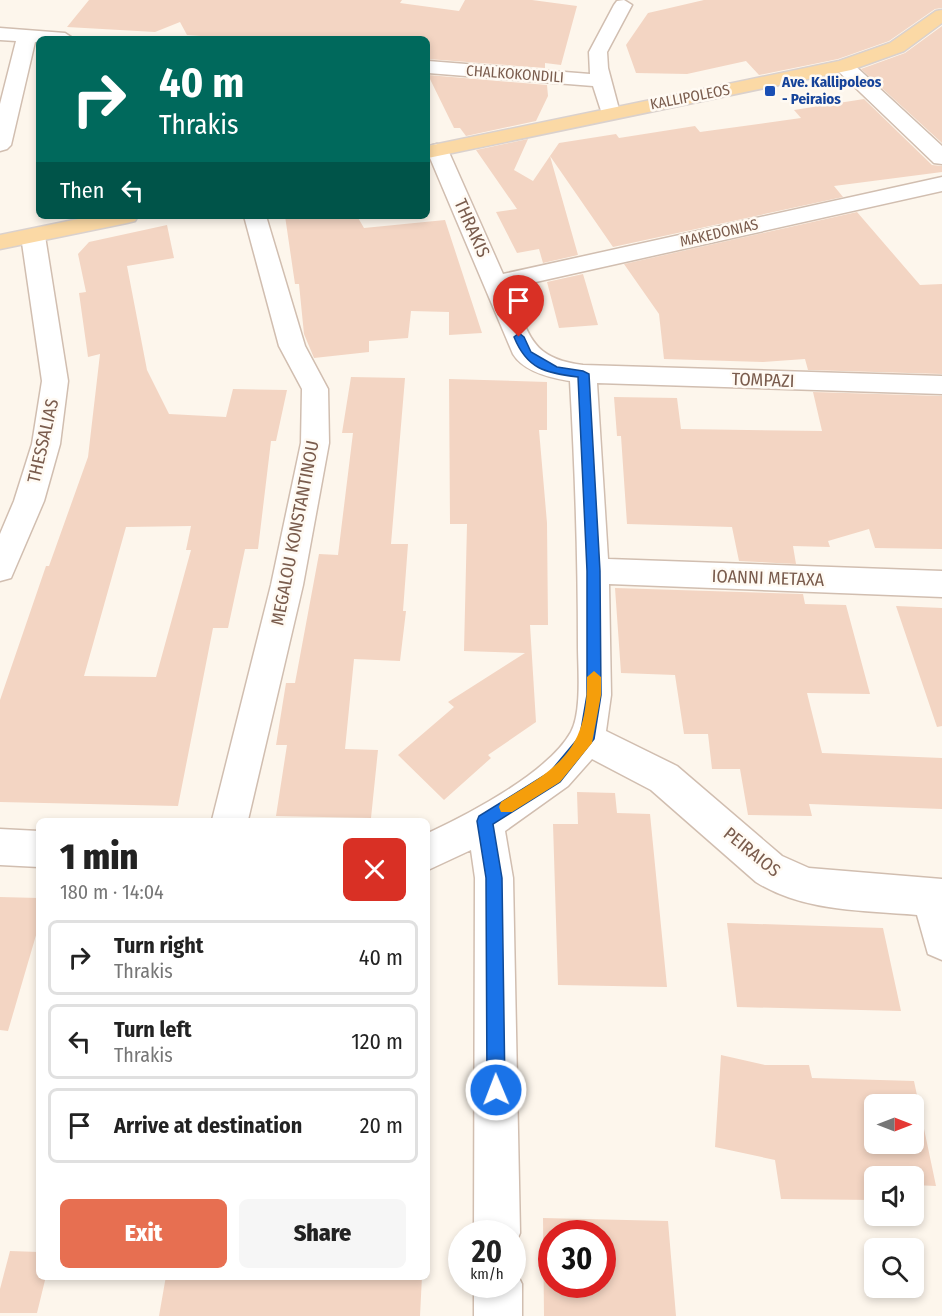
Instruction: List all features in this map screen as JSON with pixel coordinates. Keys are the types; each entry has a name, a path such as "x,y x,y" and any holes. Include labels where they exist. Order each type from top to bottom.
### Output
{"main road":[{"name":"KALLIPOLEOS","path":"432,151 844,66 897,47 942,15"},
{"path":"0,242 114,219"}],"street":[{"path":"610,113 598,52 624,3"},
{"path":"0,34 36,37"},
{"path":"1,140 27,36"},
{"path":"844,66 942,158"},
{"name":"CHALKOKONDILI","path":"430,67 602,81"},
{"name":"THRAKIS","path":"432,151 497,283 526,354 554,370 583,374"},
{"name":"MAKEDONIAS","path":"497,283 942,183"},
{"name":"MEGALOU KONSTANTINOU","path":"230,818 286,585 315,443 315,389 292,346 256,219"},
{"name":"THESSALIAS","path":"0,569 28,501 46,444 55,381 33,237"},
{"path":"430,851 485,821 555,777 586,739 594,695 594,571 583,374"},
{"name":"TOMPAZI","path":"583,374 942,385"},
{"name":"IOANNI METAXA","path":"594,571 942,584"},
{"name":"PEIRAIOS","path":"586,739 664,778 769,869 787,880 809,887 937,898"},
{"path":"485,821 494,878 497,1220"},
{"path":"0,847 36,849"},
{"path":"937,898 942,940"},
{"path":"498,1298 498,1316"}],"building":[{"path":"89,0 402,0 400,3 459,11 465,0 532,0 577,6 561,65 545,63 545,68 430,59 430,36 201,36 187,35 180,22 155,32 67,27"},
{"path":"704,0 942,0 942,8 935,9 889,41 838,59 759,75 746,61 687,74 636,73 626,45 648,13"},
{"path":"942,26 942,143 861,69 905,53"},
{"path":"430,75 547,85 548,96 536,121 466,136 460,128 454,128"},
{"path":"864,99 932,165 942,166 942,172 834,186 843,197 613,247 550,156 559,143 616,134 619,138 695,126 700,132 801,118 794,110"},
{"path":"528,139 514,170 533,181 550,156 578,255 543,263 539,249 517,253 496,212 517,209 476,150"},
{"path":"857,212 920,285 942,284 942,374 808,370 805,359 763,362 664,359 659,314 624,264"},
{"path":"285,219 359,219 364,228 445,220 482,333 449,335 449,312 411,311 408,338 369,341 369,352 314,358 304,334 299,284 295,284"},
{"path":"167,225 174,258 127,266 147,370 169,414 226,417 233,389 287,390 276,441 271,441 258,549 245,549 228,628 213,628 178,806 0,802 0,700 46,566 49,566 88,457 100,354 88,357 79,293 86,292 78,254 89,242","holes":["191,526 186,550 191,550 156,677 84,676 126,527"]},
{"path":"583,274 598,325 559,328 547,282"},
{"path":"351,377 405,378 391,544 408,544 403,611 406,611 400,661 354,659 345,749 378,750 371,818 276,816 287,745 276,745 286,683 295,683 319,554 338,555 353,433 342,433"},
{"path":"449,379 547,382 547,430 539,430 547,523 548,625 530,625 536,722 488,755 491,758 444,800 398,755 454,707 448,702 525,653 464,651 467,524 450,524"},
{"path":"813,392 942,396 942,549 875,548 869,529 828,541 830,547 793,546 796,564 739,561 732,527 627,524 621,436 617,436 614,397 677,398 681,429 822,431"},
{"path":"615,588 803,594 805,604 846,605 870,694 807,693 822,753 942,758 942,809 809,804 812,816 748,815 740,769 712,769 708,734 684,734 675,675 621,673"},
{"path":"896,606 942,608 942,726 937,727"},
{"path":"577,792 615,793 617,813 650,814 667,987 558,985 553,824 578,824"},
{"path":"0,897 36,898 36,935 8,1031 0,1030"},
{"path":"727,923 883,928 901,1011 737,1007"},
{"path":"721,1055 765,1065 809,1065 812,1078 914,1081 917,1094 864,1094 864,1154 924,1154 924,1129 936,1186 924,1185 924,1166 864,1166 864,1200 781,1199 775,1160 715,1147"},
{"path":"543,1218 668,1221 676,1316 544,1316 544,1298 616,1298 616,1220 543,1220"},
{"path":"10,1251 36,1252 36,1280 45,1280 37,1313 0,1313 0,1289"},
{"path":"165,1280 422,1280 420,1316 159,1316"}],"slow traffic":[{"path":"506,807 555,777 586,739 594,695 594,677"}],"place":[{"name":"Ave. Kallipoleos - Peiraios","path":"770,91"}],"route":[{"path":"496,1090 494,878 485,821 555,777 586,739 594,695 594,571 583,374 554,370 526,354 519,337"}]}
